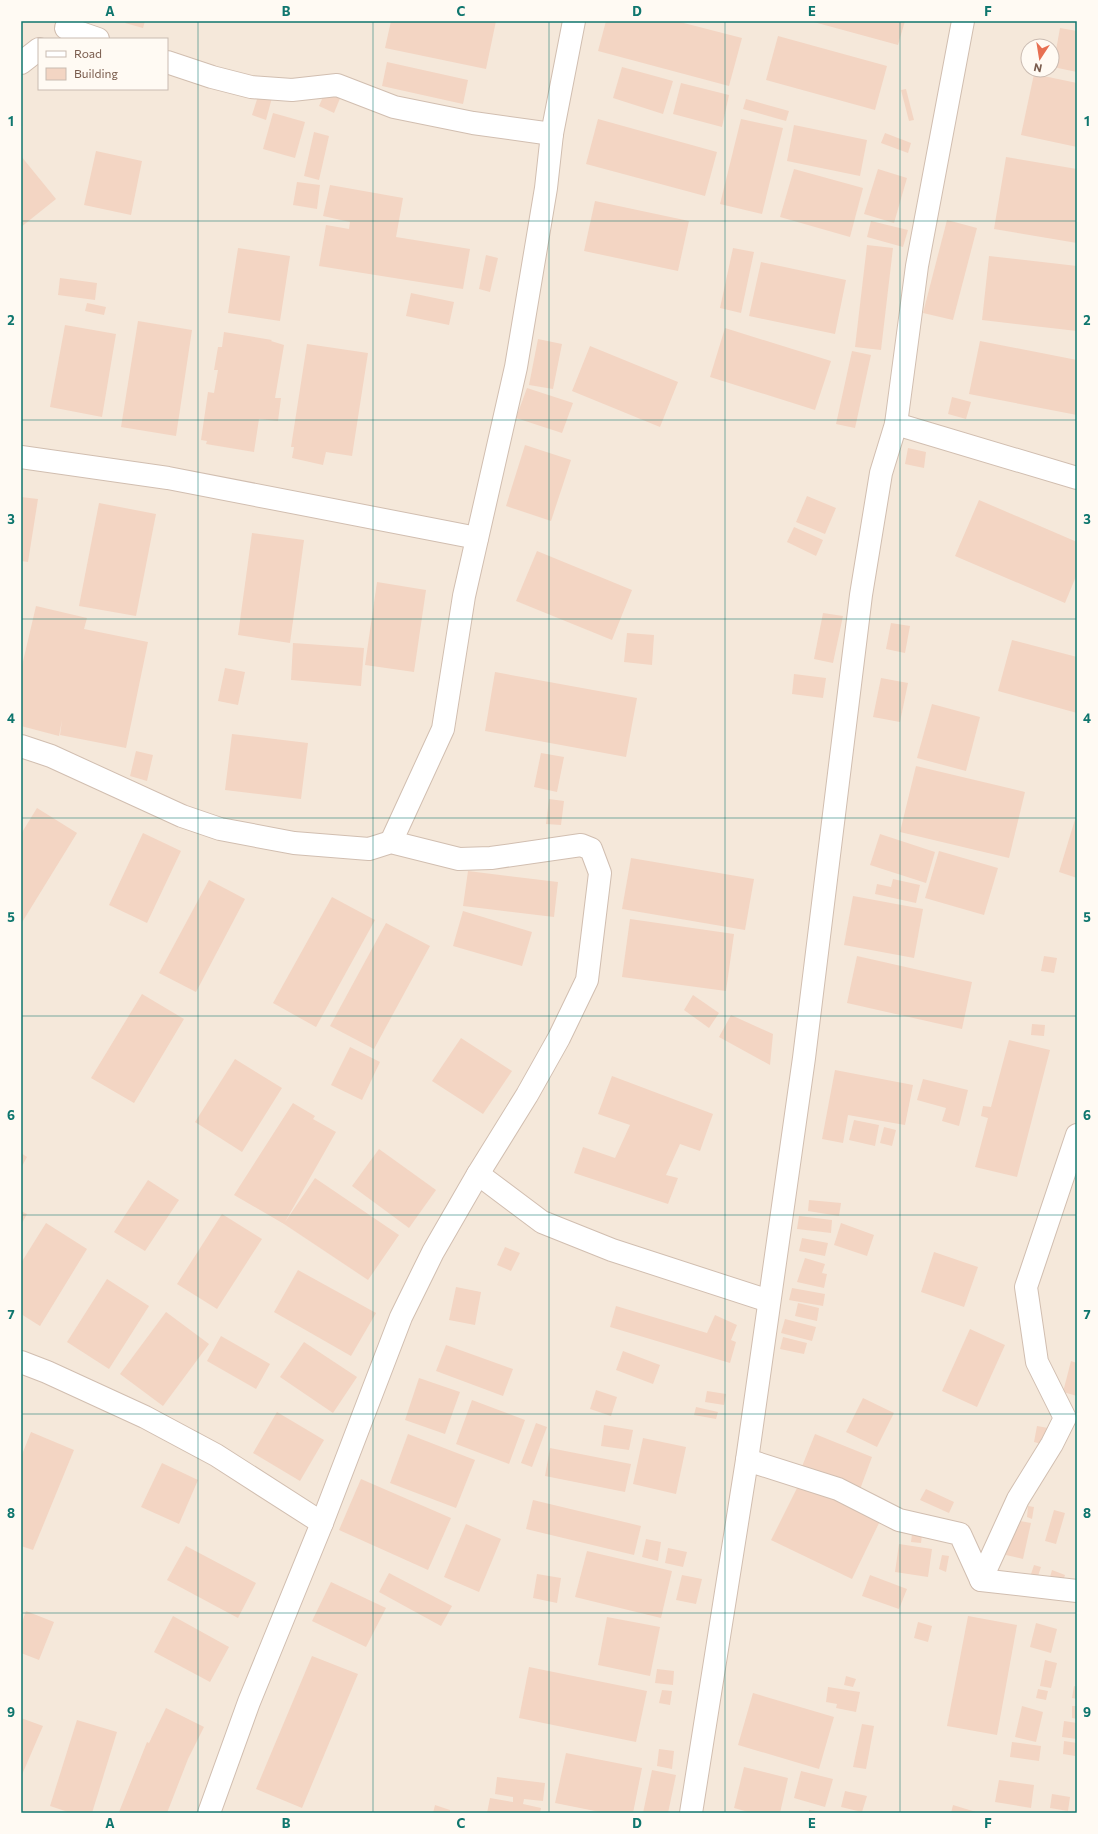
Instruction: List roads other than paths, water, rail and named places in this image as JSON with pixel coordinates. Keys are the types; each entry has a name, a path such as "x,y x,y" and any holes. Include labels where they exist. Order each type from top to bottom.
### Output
{"street":[{"path":"391,842 443,729 464,596 516,367 546,188 552,134 574,21"},
{"path":"691,1813 747,1460 804,1058 861,595 881,473 896,424 917,266 963,21"},
{"path":"63,29 94,38"},
{"path":"21,62 38,50"},
{"path":"168,62 212,77 251,87 292,90 337,85 394,107 473,123 552,134"},
{"path":"896,424 1077,478"},
{"path":"21,457 168,478 477,538"},
{"path":"21,746 51,756 182,816 220,829 294,843 369,849 391,842 459,859 491,858 581,845 591,849 600,873 587,980 559,1038 527,1095 478,1174 433,1252 401,1317 322,1523 249,1702 208,1813"},
{"path":"981,1580 1018,1498 1052,1444 1071,1420 1037,1362 1026,1287 1077,1135"},
{"path":"478,1174 542,1222 612,1250 769,1301"},
{"path":"21,1362 47,1372 145,1418 210,1452 322,1523"},
{"path":"747,1460 838,1489 899,1520 960,1534 981,1580"},
{"path":"981,1580 1077,1591"}]}
